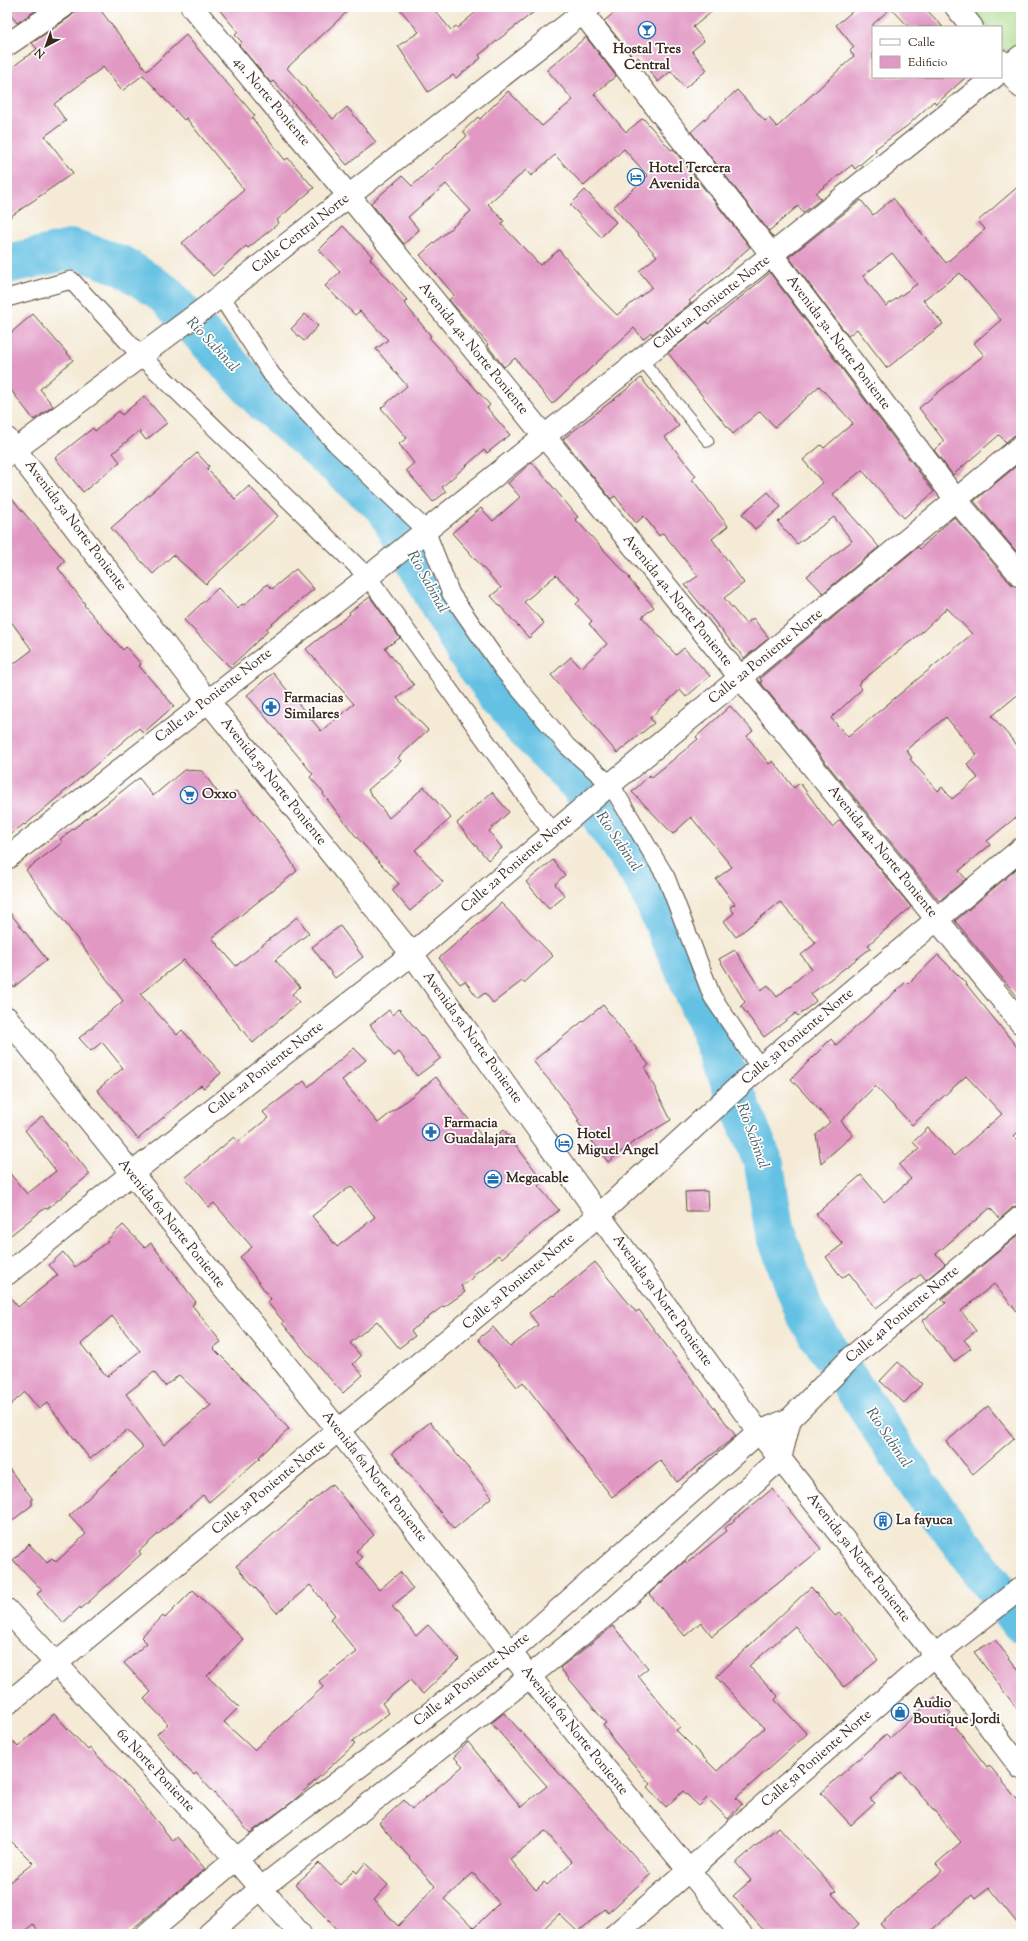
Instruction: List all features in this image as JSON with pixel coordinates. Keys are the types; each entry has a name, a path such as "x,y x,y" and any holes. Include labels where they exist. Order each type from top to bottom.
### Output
{"street":[{"path":"7,45 63,7"},
{"name":"4a. Norte Poniente","path":"192,7 349,196"},
{"path":"956,7 971,26"},
{"name":"Calle Central Norte","path":"10,448 143,355 221,296 583,9"},
{"name":"Avenida 3a. Norte Poniente","path":"583,9 772,255 957,501 1021,576"},
{"path":"1005,67 1021,87"},
{"name":"Calle 1a. Poniente Norte","path":"7,858 371,575 425,530 772,255 991,78"},
{"name":"Avenida 4a. Norte Poniente","path":"349,196 1021,1023"},
{"path":"7,298 71,280 143,355 371,575 553,833"},
{"path":"221,296 272,376 336,444 425,530 451,594 504,671 606,789 666,876 712,996 755,1072"},
{"name":"Calle 2a Poniente Norte","path":"7,1274 131,1174 412,954 553,833 740,677 957,501 1021,446"},
{"name":"Avenida 5a Norte Poniente","path":"10,448 208,701 412,954 599,1215 759,1432 1021,1768"},
{"name":"Calle 3a Poniente Norte","path":"7,1704 599,1215 755,1072 1021,848"},
{"name":"Avenida 6a Norte Poniente","path":"7,1018 339,1431 510,1653 741,1934"},
{"name":"Calle 4a Poniente Norte","path":"147,1934 236,1859 510,1653 759,1432 796,1412 848,1360 1021,1217"},
{"path":"209,1934 260,1888 404,1777 617,1606 780,1459 796,1412"},
{"name":"Calle 5a Poniente Norte","path":"616,1934 935,1656 962,1633 1021,1588"},
{"name":"6a Norte Poniente","path":"7,1610 236,1859 300,1934"}],"lane":[{"path":"641,358 708,441"}],"green space":[{"path":"972,7 1021,7 1021,44 1008,54 1002,46 1002,26 986,26"}],"building":[{"path":"7,7 41,7 17,23 7,10"},
{"path":"75,7 98,7 147,71 186,35 255,116 252,118 285,160 288,158 314,188 277,220 279,223 248,248 246,246 213,276 182,243 244,190 186,118 184,120 143,75 122,91 103,67 54,104 66,121 45,136 73,173 7,219 7,71 37,49 32,43 70,17 74,13"},
{"path":"217,7 352,7 287,68 333,119 347,107 376,142 347,165 317,129 273,81 271,83 239,45 242,42 235,35 238,32"},
{"path":"398,7 432,7 451,30 456,26 457,28 482,7 540,7 479,55 481,58 456,78 453,75 428,92 398,46 419,32"},
{"path":"621,7 718,7 693,27 704,41 692,51 707,70 685,88 671,71 658,82 638,57 635,60 604,21"},
{"path":"858,7 924,7 942,26 908,26 891,8 873,24 872,78 965,78 936,104 934,101 907,126 875,149 876,151 855,169 852,165 816,193 821,199 803,213 798,206 769,231 691,132 737,90 765,121 769,118 777,127 854,56 850,51 854,47 836,25"},
{"path":"586,37 616,76 594,94 626,132 643,118 671,150 673,149 750,247 689,301 691,303 652,334 651,332 643,339 634,328 552,404 515,358 504,367 487,345 488,344 449,300 454,295 420,255 471,211 446,184 408,217 419,230 404,244 371,203 402,176 412,186 467,136 463,131 478,117 480,119 508,91 542,126 573,100 547,70","holes":["624,149 648,176 613,207 657,256 639,271 652,287 617,315 594,292 559,250 540,265 501,224 504,221 488,204 526,170 531,176 555,155 584,186"]},
{"path":"1021,184 1021,434 1013,436 1006,442 999,435 953,475 934,450 944,441 919,408 984,355 974,343 1001,320 960,273 923,300 943,324 887,368 857,329 848,336 789,257 861,200 873,215 893,198 946,263 985,229 978,221","holes":["892,253 917,284 886,306 863,276"]},
{"path":"585,190 616,222 601,237 570,205"},
{"path":"343,226 372,256 370,259 407,300 404,303 431,336 429,337 490,405 487,408 510,435 487,453 484,450 442,487 446,492 433,502 406,470 414,463 399,444 407,438 381,408 407,386 376,349 388,340 360,311 355,315 325,286 340,272 319,250"},
{"path":"770,273 934,492 904,518 862,470 833,494 879,547 823,593 807,576 852,541 834,517 797,544 778,522 823,483 803,460 821,445 824,448 853,423 819,386 775,427 760,411 733,434 668,353 707,322 708,324"},
{"path":"33,314 73,360 40,389 53,406 34,420 7,385 7,336"},
{"path":"305,314 318,326 304,341 291,329"},
{"path":"641,378 679,426 665,437 696,476 692,479 728,526 712,539 744,583 724,598 746,624 753,618 769,638 744,658 685,585 698,576 663,533 659,536 644,516 636,523 615,496 611,499 563,439"},
{"path":"144,396 167,423 146,440 139,431 113,453 120,462 83,492 55,458 93,428 95,431 119,411 122,415"},
{"path":"197,453 209,466 207,469 235,499 249,486 278,516 206,584 173,555 153,574 111,528"},
{"path":"532,462 578,517 575,519 630,578 629,579 654,607 642,617 676,655 684,648 710,676 686,697 680,690 650,718 654,723 617,753 551,675 571,657 581,668 607,644 589,624 592,621 576,604 580,600 556,575 524,602 544,623 529,638 491,596 501,588 452,533 481,508 493,521 520,497 508,483"},
{"path":"1021,462 1021,557 974,501"},
{"path":"768,492 781,507 755,529 742,514"},
{"path":"7,493 65,561 58,568 85,604 84,605 123,650 126,647 141,664 139,666 174,706 143,733 139,728 25,825 24,824 7,837 7,669 32,650 7,616"},
{"path":"954,517 1011,584 1021,588 1021,692 992,716 1021,750 1021,813 987,841 990,845 959,871 966,879 939,901 760,682 762,681 760,678 918,547 920,549","holes":["947,608 972,634 848,737 831,718 862,689 858,684 922,632","946,717 977,755 967,764 978,778 952,799 942,787 938,791 910,759 912,758 906,750"]},
{"path":"296,569 314,589 266,629 268,631 230,667 184,620 218,588 238,609 267,584 272,589"},
{"path":"370,597 400,638 385,648 414,685 397,698 428,730 398,758 401,761 368,790 389,818 424,787 451,818 415,850 443,882 410,911 392,890 399,884 354,834 323,794 324,793 310,777 313,774 247,695 273,673 321,731 354,704 306,649 350,614 349,612"},
{"path":"730,706 753,731 747,736 769,764 773,761 794,788 800,783 832,827 840,820 911,907 868,945 871,948 811,994 816,1001 798,1016 796,1013 764,1037 741,1006 745,1002 719,959 735,950 761,990 768,985 777,997 811,968 801,955 816,943 780,902 736,937 724,921 734,913 730,907 735,904 716,879 732,867 691,817 673,834 632,792 650,775 652,777 698,739 696,737"},
{"path":"184,770 202,771 224,801 236,791 277,839 297,871 212,938 236,966 297,917 309,933 275,960 300,987 292,994 299,1002 253,1043 184,960 140,994 177,1035 182,1030 221,1073 204,1088 201,1085 138,1139 97,1090 123,1068 102,1042 91,1051 79,1038 123,1001 26,870 63,842 60,839 139,778 153,796"},
{"path":"492,792 509,812 489,831 502,848 488,860 457,823"},
{"path":"553,860 565,875 555,884 565,896 549,909 526,882"},
{"path":"1021,865 1021,1001 955,921"},
{"path":"501,903 553,956 524,983 522,981 493,1003 485,993 478,998 465,981 460,984 439,958"},
{"path":"7,909 47,960 14,987 7,977"},
{"path":"340,926 363,957 335,978 312,947"},
{"path":"938,955 962,979 1021,1052 1021,1134 1019,1131 1014,1136 1021,1143 1021,1205 1013,1207 1000,1219 990,1208 936,1254 945,1264 926,1280 921,1274 876,1308 849,1273 842,1278 826,1257 843,1244 816,1214 861,1175 884,1202 911,1179 899,1165 919,1149 913,1142 928,1128 954,1156 1002,1114 966,1076 912,1125 875,1086 841,1121 853,1135 821,1163 816,1135 830,1122 791,1079 831,1039 836,1045 906,982 908,984"},
{"path":"603,1005 649,1065 645,1068 671,1120 632,1143 608,1162 577,1121 579,1120 559,1092 533,1061"},
{"path":"399,1009 441,1058 417,1076 399,1052 394,1056 370,1025 389,1010 392,1015"},
{"path":"354,1048 366,1060 342,1080 378,1123 436,1077 487,1143 504,1130 544,1182 538,1186 559,1210 502,1258 499,1255 473,1275 474,1277 461,1286 465,1292 444,1307 443,1306 411,1331 415,1336 399,1348 377,1321 350,1343 361,1356 353,1364 363,1375 343,1393 311,1358 267,1302 271,1299 240,1257 252,1247 214,1203 209,1207 185,1178 234,1137 238,1142 268,1118 263,1112 304,1081 308,1087","holes":["351,1186 375,1217 337,1247 312,1216"]},
{"path":"42,1116 90,1174 47,1209 45,1208 7,1238 7,1170 27,1194 56,1171 25,1130"},
{"path":"707,1191 708,1211 686,1211 685,1192"},
{"path":"123,1225 145,1248 151,1243 196,1302 192,1305 221,1342 213,1348 289,1429 259,1457 260,1458 209,1502 203,1495 139,1551 141,1554 81,1609 80,1607 63,1623 37,1594 42,1590 13,1560 29,1544 47,1563 52,1558 56,1562 86,1534 69,1516 143,1447 127,1430 90,1459 47,1403 39,1409 25,1392 7,1408 7,1293 18,1307 58,1275 49,1265 63,1252 75,1267 109,1240 108,1239","holes":["112,1316 140,1351 107,1377 81,1344","154,1372 165,1386 179,1375 211,1405 164,1445 126,1394"]},
{"path":"1021,1233 1021,1316 994,1284 961,1311 976,1331 964,1340 971,1348 954,1362 922,1321 946,1303 942,1299"},
{"path":"595,1262 636,1312 639,1310 736,1436 677,1482 660,1460 612,1497 523,1382 517,1387 478,1339 493,1327 510,1347 538,1325 529,1313 553,1295 554,1296"},
{"path":"898,1362 922,1384 904,1403 880,1381"},
{"path":"988,1406 1014,1438 973,1474 946,1442"},
{"path":"430,1422 492,1497 454,1529 392,1453"},
{"path":"7,1466 32,1498 32,1505 7,1525"},
{"path":"332,1484 374,1535 356,1551 362,1558 357,1563 379,1590 400,1572 413,1589 392,1606 416,1636 428,1625 459,1659 423,1694 410,1680 382,1703 389,1713 352,1742 355,1744 292,1802 250,1833 196,1773 194,1775 157,1734 168,1724 144,1699 151,1692 124,1663 147,1643 141,1637 163,1616 165,1618 193,1590 243,1639 207,1676 239,1707 224,1722 254,1750 323,1687 319,1681 357,1652 330,1619 335,1615 310,1585 277,1613 236,1566"},
{"path":"772,1489 821,1549 712,1636 701,1622 685,1636 649,1594 685,1561 687,1563 727,1531 725,1528"},
{"path":"811,1587 835,1616 840,1612 878,1660 844,1687 795,1626 749,1666 778,1696 775,1700 807,1734 736,1798 742,1804 728,1819 707,1798 699,1806 683,1791 666,1807 647,1787 650,1784 614,1741 603,1725 606,1723 560,1668 613,1626 648,1668 638,1676 680,1727 676,1730 717,1771 764,1728 716,1677"},
{"path":"995,1640 1021,1673 1021,1714 974,1652"},
{"path":"935,1697 951,1714 948,1717 987,1767 989,1765 1021,1804 1021,1928 989,1888 975,1899 972,1895 927,1934 889,1934 880,1924 942,1871 936,1864 961,1842 901,1772 870,1799 875,1803 851,1825 821,1793 886,1734 890,1738"},
{"path":"504,1713 651,1874 608,1913 605,1909 578,1932 559,1914 538,1934 341,1934 295,1885 319,1863 340,1885 354,1870 357,1873 365,1863 388,1885 374,1900 398,1926 435,1886 379,1823 404,1800 412,1809 463,1766 454,1757 468,1742 521,1807 547,1786 491,1723","holes":["545,1831 572,1862 547,1885 544,1882 536,1890 510,1859","473,1873 499,1903 474,1928 444,1899"]},
{"path":"54,1714 88,1750 90,1748 132,1791 173,1841 178,1837 205,1869 126,1934 40,1934 33,1924 21,1934 7,1934 7,1884 33,1863 7,1837 7,1735 18,1747"},
{"path":"778,1827 836,1891 832,1894 859,1924 848,1934 767,1934 733,1896 751,1880 736,1863"}],"waterway":[{"name":"Río Sabinal","path":"7,264 74,249 123,266 164,293 265,403 386,508 465,651 521,725 578,783 646,883 685,970 764,1164 774,1229 806,1316 931,1503 1021,1623"}],"place":[{"name":"Hostal Tres Central","path":"647,30"},
{"name":"Hotel Tercera Avenida","path":"636,177"},
{"name":"Farmacias Similares","path":"271,707"},
{"name":"Oxxo","path":"189,795"},
{"name":"Farmacia Guadalajara","path":"431,1132"},
{"name":"Hotel Miguel Angel","path":"564,1143"},
{"name":"Megacable","path":"493,1179"},
{"name":"La fayuca","path":"883,1521"},
{"name":"Audio Boutique Jordi","path":"900,1712"}]}
